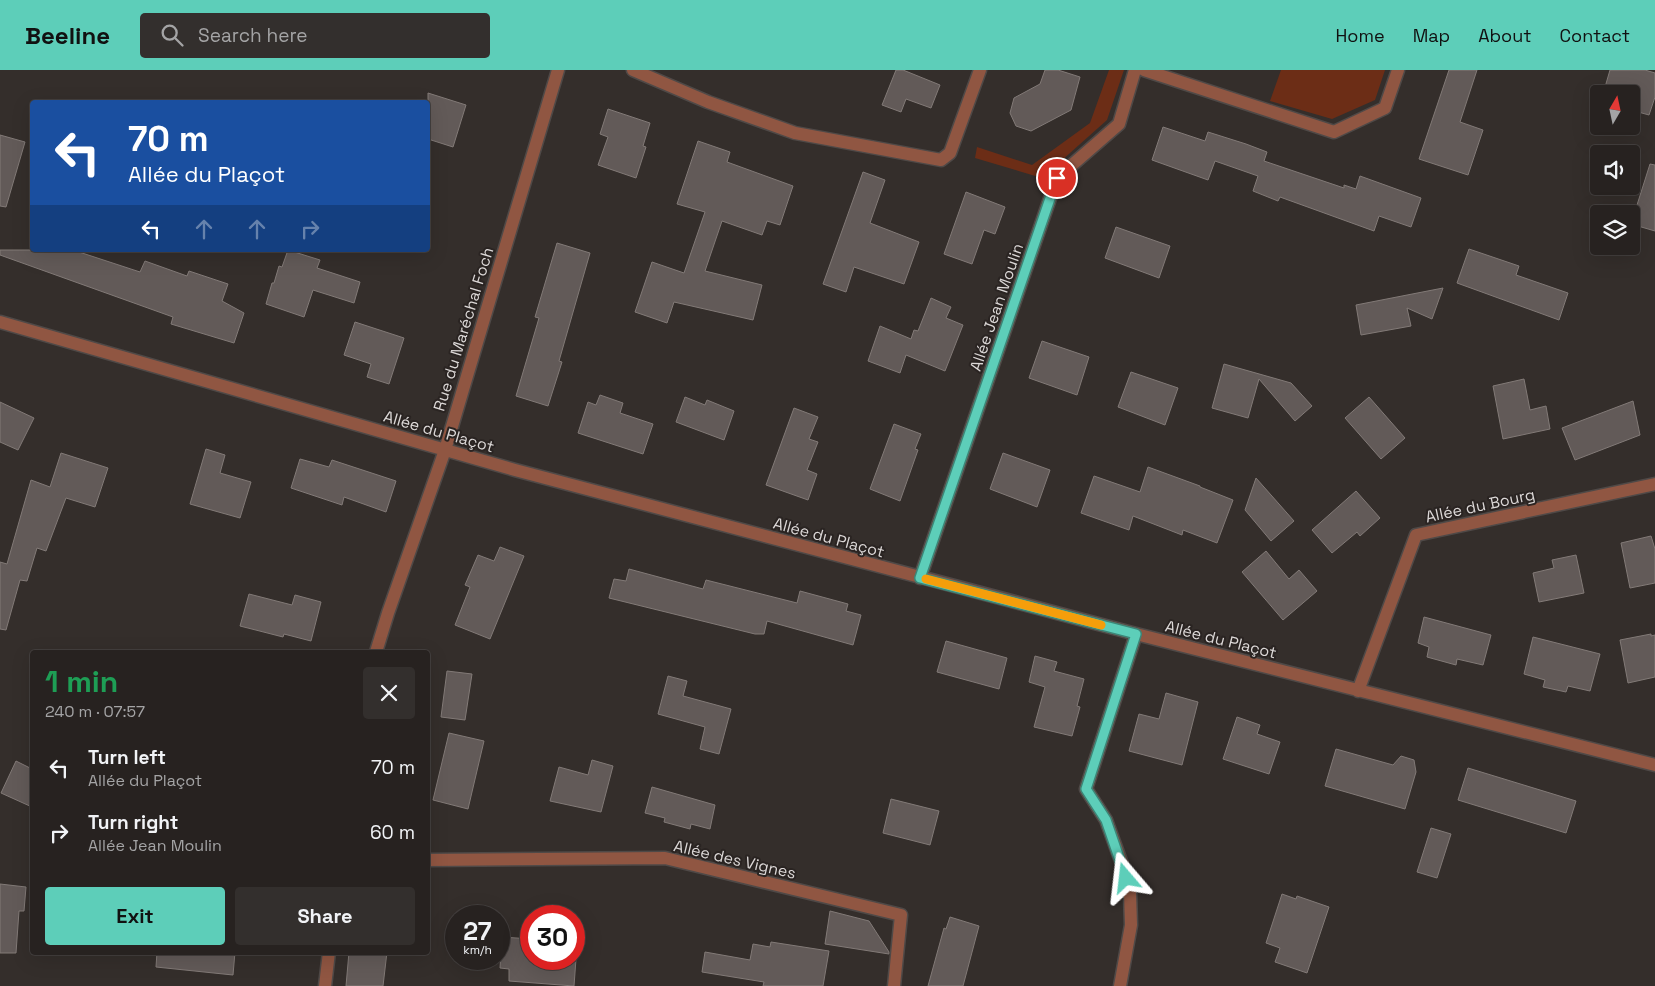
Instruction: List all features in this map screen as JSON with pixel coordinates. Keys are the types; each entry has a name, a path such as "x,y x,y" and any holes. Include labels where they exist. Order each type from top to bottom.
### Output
{"street":[{"name":"Rue du Maréchal Foch","path":"377,650 445,450 558,70"},
{"path":"633,70 708,102 795,133 941,160 950,153 980,70"},
{"name":"Allée Jean Moulin","path":"920,578 1057,178 1119,124 1135,70"},
{"path":"1144,70 1334,132 1385,108 1398,70"},
{"name":"Allée du Plaçot","path":"0,322 515,470 1136,634 1655,765"},
{"name":"Allée du Bourg","path":"1358,691 1416,535 1655,484"},
{"path":"1120,986 1131,925 1130,893 1106,820 1086,789 1136,634"},
{"name":"Allée des Vignes","path":"430,860 665,858 901,916 894,986"},
{"path":"325,986 329,955"}],"shaded area":[{"path":"1109,70 1124,70 1107,120 1042,178 975,158 977,147 1032,165 1090,123"},
{"path":"1281,70 1385,70 1375,100 1332,119 1270,101"}],"building":[{"path":"896,70 903,70 940,85 931,108 906,99 901,112 882,105"},
{"path":"1045,70 1058,70 1080,77 1071,110 1031,131 1016,126 1010,113 1014,98 1040,84"},
{"path":"1449,70 1477,70 1460,122 1483,130 1468,175 1419,159"},
{"path":"1610,70 1645,70 1655,73 1655,97 1649,115 1640,112 1640,85 1606,85"},
{"path":"428,93 466,105 453,147 430,140 430,100 428,100"},
{"path":"608,109 650,123 643,146 646,147 636,178 598,165 608,137 600,134"},
{"path":"1163,127 1205,141 1208,132 1246,144 1267,152 1264,161 1344,188 1344,185 1356,189 1360,176 1421,198 1411,227 1379,216 1374,231 1280,197 1278,201 1253,191 1258,176 1215,161 1208,180 1152,160"},
{"path":"0,135 25,142 6,207 0,206"},
{"path":"698,141 730,152 727,162 793,186 780,225 767,221 762,235 722,221 705,271 762,285 753,320 674,302 667,323 635,312 652,262 684,273 705,212 677,204"},
{"path":"1650,164 1655,165 1655,231 1640,227 1640,205 1637,205"},
{"path":"863,172 885,180 870,223 919,242 904,284 854,267 846,292 823,284"},
{"path":"966,192 1005,207 995,234 984,230 972,264 944,254"},
{"path":"1116,227 1170,246 1159,278 1105,258"},
{"path":"557,243 590,253 559,361 562,362 548,406 516,396 539,318 535,317"},
{"path":"1469,249 1519,266 1516,275 1568,293 1559,320 1457,283"},
{"path":"0,250 79,252 140,272 145,261 187,276 189,271 228,284 222,301 244,313 234,343 171,324 173,317 0,255"},
{"path":"287,252 294,252 320,260 317,268 360,282 354,303 313,290 304,317 266,304 279,266 282,267"},
{"path":"1443,288 1432,319 1407,308 1411,326 1361,335 1356,305"},
{"path":"931,298 951,307 946,318 963,325 945,371 906,355 900,373 868,361 880,326 911,339 914,330 918,331"},
{"path":"355,322 404,338 389,384 367,377 371,364 344,355"},
{"path":"1042,341 1089,357 1077,395 1029,378"},
{"path":"1224,364 1291,383 1312,406 1295,421 1259,379 1248,418 1212,408"},
{"path":"1131,372 1178,388 1165,425 1118,407"},
{"path":"1524,379 1530,410 1546,406 1550,429 1503,439 1493,386"},
{"path":"600,395 623,403 620,413 653,424 643,454 578,433 588,402 596,405"},
{"path":"685,397 705,405 707,400 734,411 724,440 676,422"},
{"path":"1369,397 1405,438 1381,459 1345,418"},
{"path":"1633,401 1640,435 1575,460 1562,428"},
{"path":"0,402 34,418 18,450 0,442"},
{"path":"794,408 818,417 809,439 818,442 807,470 817,474 808,500 766,485"},
{"path":"894,424 921,434 915,449 918,450 900,501 870,489"},
{"path":"206,449 225,455 220,473 251,482 240,518 190,504"},
{"path":"61,453 108,468 95,507 66,498 46,551 37,548 27,581 20,580 6,630 0,629 0,562 7,564 31,480 50,487"},
{"path":"1003,453 1050,470 1037,507 990,489"},
{"path":"300,459 329,467 332,460 396,481 386,512 344,497 342,505 291,488"},
{"path":"1148,467 1233,500 1217,543 1183,530 1182,535 1133,516 1129,530 1081,513 1094,476 1140,492"},
{"path":"1256,478 1294,521 1271,541 1245,510"},
{"path":"1356,491 1380,518 1360,536 1357,532 1332,553 1312,530"},
{"path":"1651,536 1655,549 1655,583 1630,588 1621,543"},
{"path":"500,547 524,556 490,639 455,625 470,587 465,585 478,555 494,561"},
{"path":"1266,551 1289,579 1299,570 1317,591 1283,620 1242,572"},
{"path":"1576,555 1584,593 1539,602 1533,573 1554,568 1552,560"},
{"path":"629,569 703,589 706,580 797,603 800,591 848,604 846,611 861,615 853,645 767,621 764,634 755,634 609,598 614,579 626,581"},
{"path":"249,594 292,605 295,595 321,602 311,641 284,634 283,637 240,626"},
{"path":"1424,617 1491,635 1483,665 1457,659 1456,665 1427,657 1429,647 1418,643"},
{"path":"1651,634 1651,636 1655,635 1655,677 1628,683 1620,640"},
{"path":"1533,637 1600,654 1590,691 1568,686 1566,692 1543,687 1545,680 1524,674"},
{"path":"946,641 1007,658 999,689 937,672"},
{"path":"1035,656 1057,662 1054,671 1084,679 1077,706 1080,707 1072,736 1034,727 1045,687 1029,682"},
{"path":"447,671 472,674 465,720 441,717"},
{"path":"668,676 687,681 683,696 731,709 719,754 700,749 705,727 658,714"},
{"path":"1166,693 1198,702 1182,765 1129,751 1139,714 1159,719"},
{"path":"1237,717 1260,725 1257,734 1280,742 1269,774 1223,759"},
{"path":"449,733 484,741 468,809 433,800"},
{"path":"1336,749 1393,765 1401,756 1414,760 1416,772 1405,809 1325,786"},
{"path":"592,760 613,766 601,812 550,801 559,767 588,775"},
{"path":"16,761 30,768 30,806 1,793"},
{"path":"1468,768 1576,801 1566,833 1458,800"},
{"path":"652,787 715,805 710,829 691,824 690,829 664,822 665,818 645,813"},
{"path":"891,799 939,811 930,845 883,833"},
{"path":"1431,828 1451,834 1437,878 1417,872"},
{"path":"0,884 26,887 24,911 19,911 16,953 0,953"},
{"path":"1282,894 1296,899 1297,896 1329,907 1307,973 1275,962 1280,948 1266,943"},
{"path":"830,911 869,921 889,954 825,944"},
{"path":"950,917 979,926 963,986 928,986 944,928 946,929"},
{"path":"510,938 520,938 520,970 575,970 574,986 509,981"},
{"path":"771,942 829,951 823,986 763,986 764,982 702,972 705,952 750,960 753,944 770,947"},
{"path":"157,955 235,955 233,975 156,967"},
{"path":"349,955 387,955 383,986 346,986"}],"slow traffic":[{"path":"926,579 1101,625"}],"route":[{"path":"1057,178 920,578 1136,634 1086,789 1106,820 1126,878"}]}
